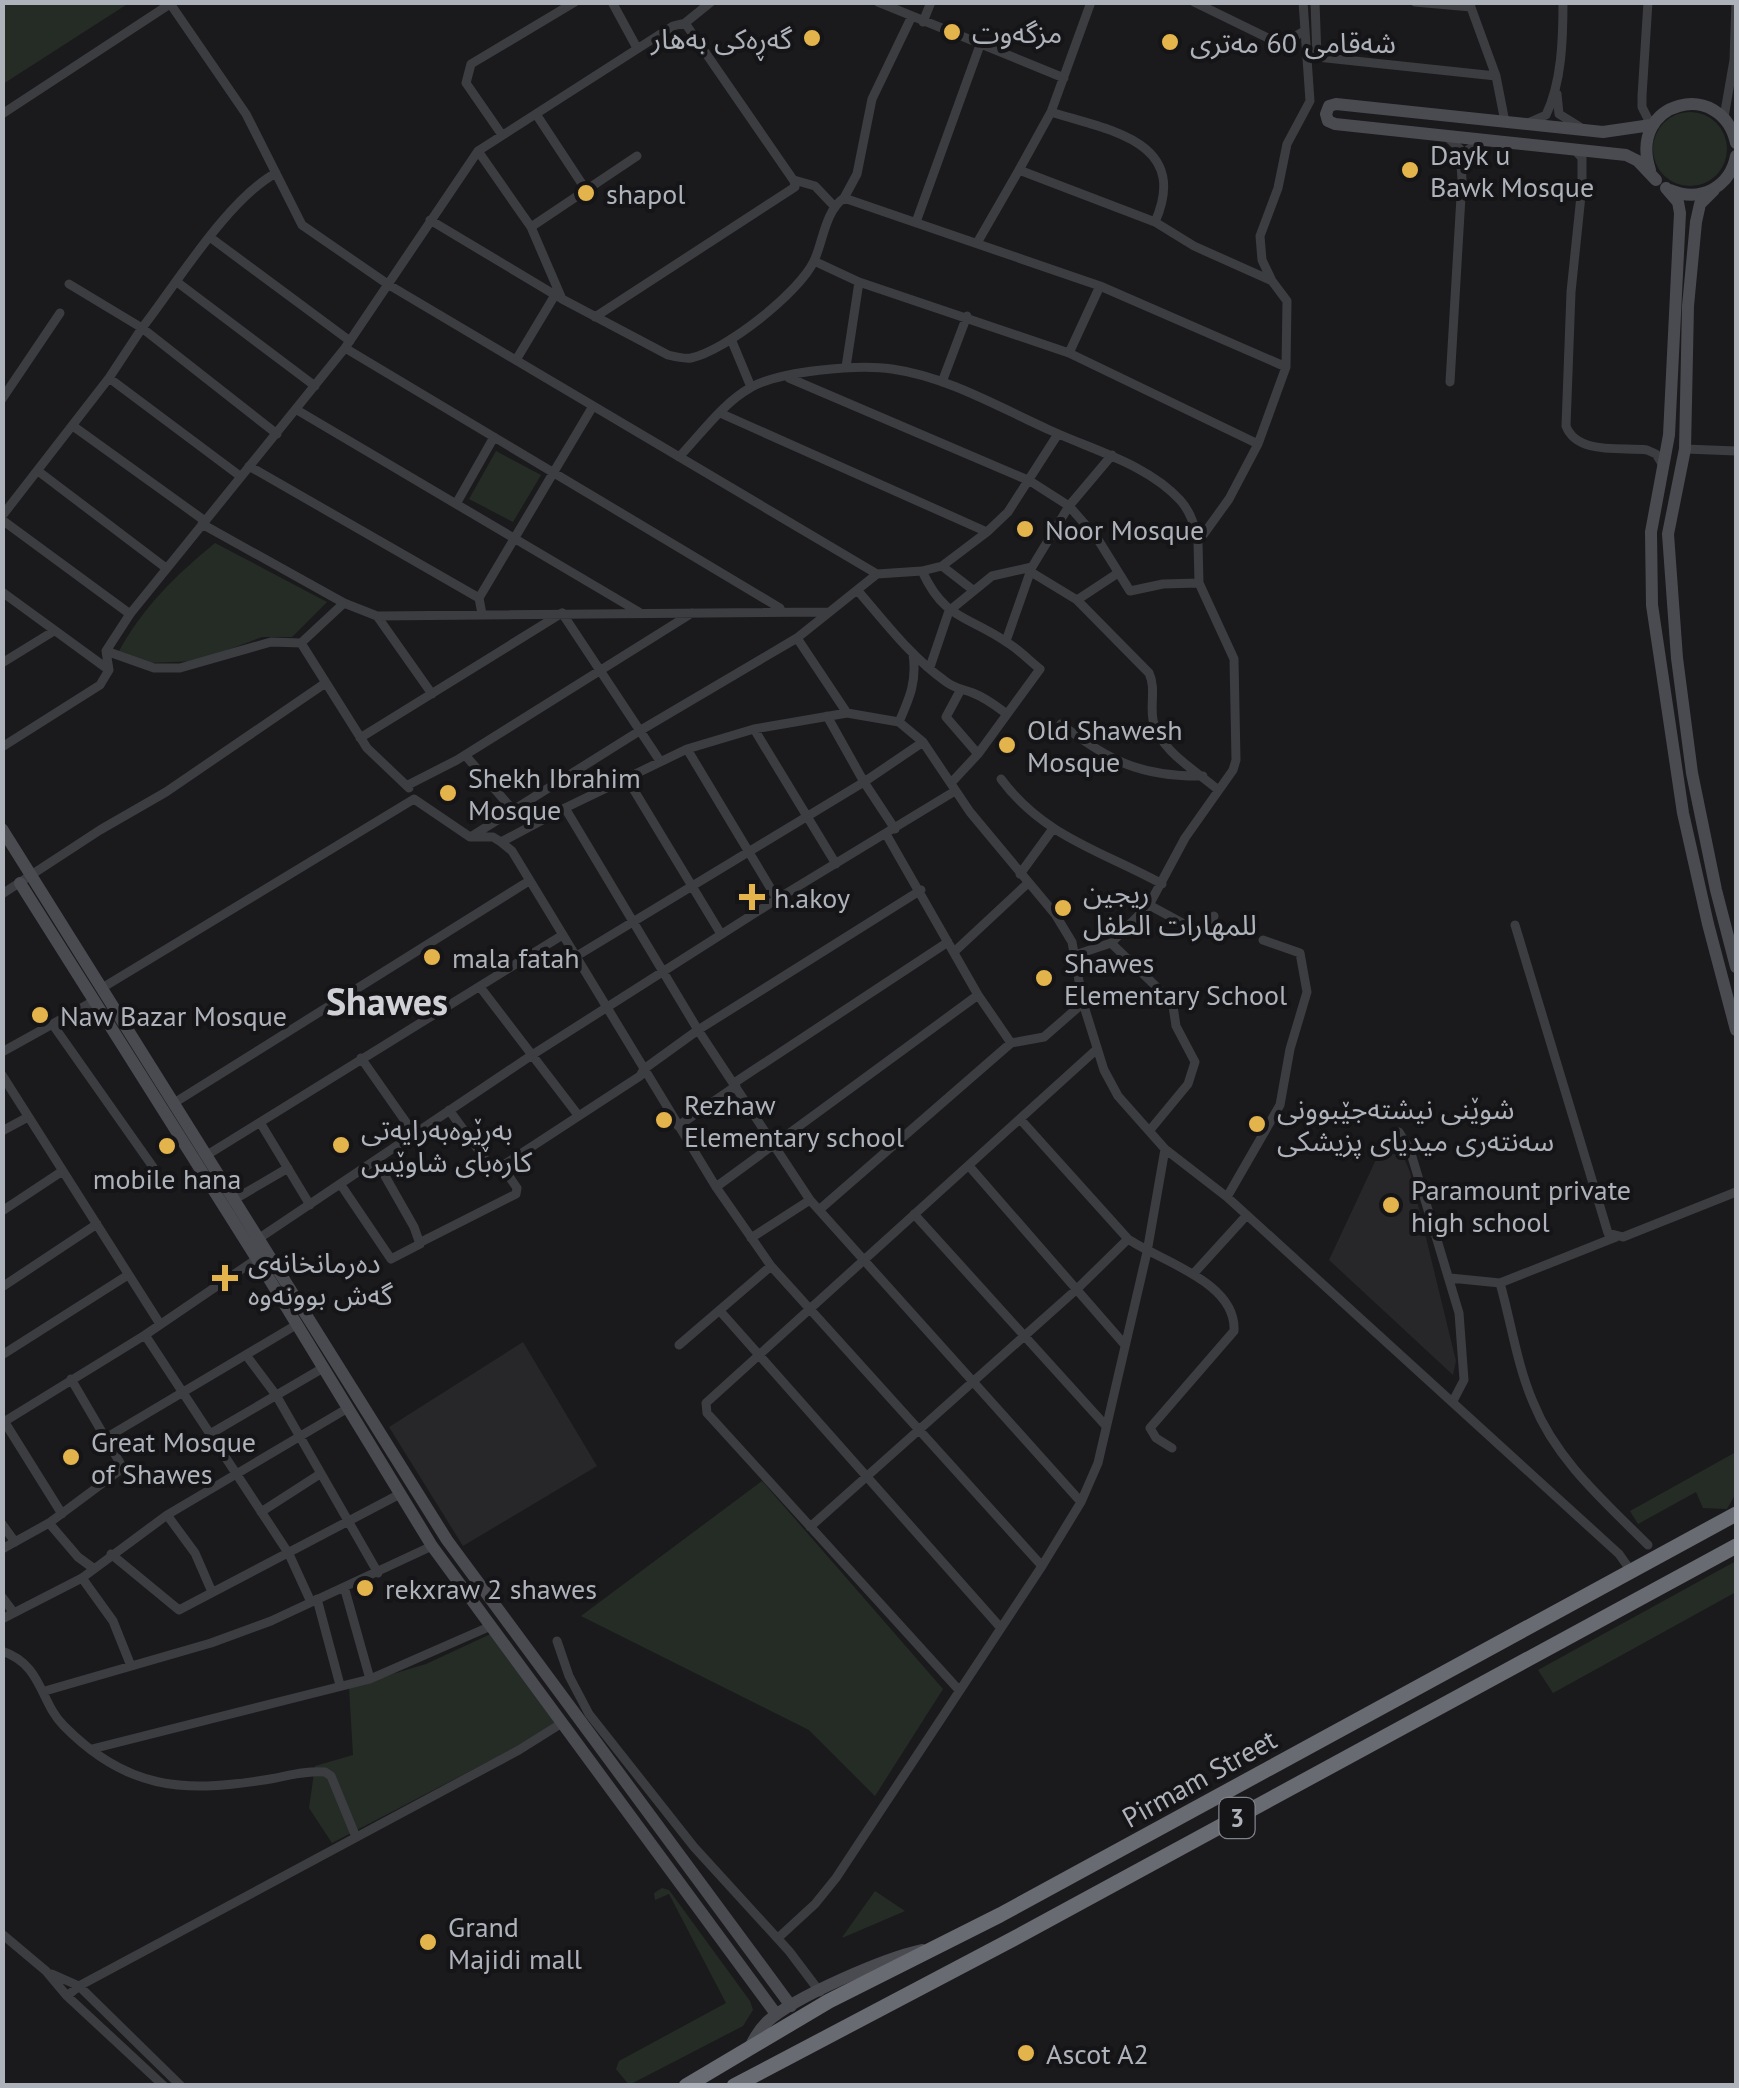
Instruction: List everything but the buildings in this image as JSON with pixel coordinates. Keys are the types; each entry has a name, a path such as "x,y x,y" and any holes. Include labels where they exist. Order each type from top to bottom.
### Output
{"highway":[{"name":"Pirmam Street","path":"686,2086 829,2002 1736,1514"},
{"name":"Pirmam Street","path":"734,2086 1030,1930 1736,1546"}],"street":[{"path":"502,135 466,83 471,64 574,2"},
{"path":"612,2 638,48"},
{"path":"2,748 100,685 108,670 106,652 130,614 316,386 478,151 711,2"},
{"path":"878,2 1064,78"},
{"path":"923,22 931,2"},
{"path":"976,243 1052,112 1090,5 1076,2"},
{"path":"1194,2 1278,43 1304,31"},
{"path":"1198,542 1228,499 1258,444 1286,367 1288,301 1262,260 1260,236 1278,188 1287,144 1310,101 1303,2"},
{"path":"1315,2 1316,57 1496,76"},
{"path":"1415,2 1470,5 1496,76 1506,122"},
{"path":"1563,2 1556,82 1559,114 1588,130"},
{"path":"1648,2 1642,96 1642,107 1651,125 1646,156 1661,184 1690,196 1714,190"},
{"path":"1724,117 1734,60 1736,2"},
{"path":"2,114 170,3 246,114 302,225 388,285 877,574 942,566 987,532 1030,482 1058,434"},
{"path":"430,220 558,297 668,355 687,359 731,339 786,296 814,261 834,206 844,198 856,174 872,100 912,18"},
{"path":"595,317 795,187 794,180 685,22"},
{"path":"916,222 980,45"},
{"path":"1524,124 1546,115 1556,82"},
{"path":"1736,140 1724,117 1714,110 1689,104 1665,112 1651,125 1619,132 1336,104 1329,106 1326,114 1335,124 1570,146 1631,156 1678,202 1669,429 1651,532 1651,562 1680,801 1736,1030"},
{"path":"1052,112 1135,140 1149,150 1159,164 1166,192 1155,222"},
{"path":"536,114 586,190"},
{"path":"1439,133 1460,149 1462,180 1450,382"},
{"path":"1462,180 1468,150 1486,138"},
{"path":"1570,146 1582,158 1582,186 1564,418 1576,442 1652,452 1664,470"},
{"path":"478,151 531,227 558,297"},
{"path":"1582,186 1590,159 1601,151"},
{"path":"531,227 637,156"},
{"path":"1651,562 1657,595 1662,598 1668,593 1670,518 1685,449 1688,306 1696,222 1700,204 1734,172 1736,156"},
{"path":"1019,170 1155,222 1194,246 1272,281"},
{"path":"130,614 2,518 211,238 252,187 276,173"},
{"path":"794,180 815,186 834,206"},
{"path":"844,198 1100,286 1286,367"},
{"path":"211,238 347,344 783,610"},
{"path":"814,261 859,282 1069,353 1258,444"},
{"path":"177,282 316,386"},
{"path":"846,367 859,282"},
{"path":"69,284 142,328 278,434"},
{"path":"1069,353 1100,286"},
{"path":"516,360 558,297"},
{"path":"2,399 60,313"},
{"path":"942,382 967,316"},
{"path":"731,339 751,387"},
{"path":"680,456 751,387 787,376 846,367 890,368 942,382 1112,455 1180,500 1194,522 1199,583 1234,659 1236,760 1230,776 1217,788 1185,838 1148,905 1111,943 1076,955"},
{"path":"787,376 1030,482 1069,506 1097,538 1130,591 1163,584 1199,583"},
{"path":"108,378 240,476"},
{"path":"482,614 479,598 592,406"},
{"path":"297,410 638,612"},
{"path":"720,413 987,532"},
{"path":"73,426 204,522 344,603 377,616 829,612"},
{"path":"1619,447 1656,445 1669,429"},
{"path":"456,504 494,437"},
{"path":"1685,449 1736,451"},
{"path":"1006,641 1032,570 1069,506 1112,455"},
{"path":"249,466 479,598"},
{"path":"38,471 166,568"},
{"path":"1670,559 1695,788 1736,967"},
{"path":"942,566 973,590"},
{"path":"930,667 948,611 1002,572 1032,570 1077,600 1149,673 1154,726 1164,744 1217,788"},
{"path":"254,1242 532,1055 777,898 890,831 953,787 1040,669 1006,641 948,611 933,595 922,571"},
{"path":"1077,600 1118,573"},
{"path":"470,838 797,638 877,574"},
{"path":"858,591 912,654 960,691 970,691 1006,714"},
{"path":"2,592 108,670"},
{"path":"106,652 154,668 180,668 271,642 301,642 344,603"},
{"path":"1657,634 1664,610 1676,635"},
{"path":"408,785 465,755 695,612"},
{"path":"562,613 660,761"},
{"path":"360,738 562,613"},
{"path":"377,616 432,694"},
{"path":"2,664 54,631"},
{"path":"797,638 847,713"},
{"path":"301,642 367,748 408,785 414,800 470,838 493,837 512,852 678,1126 771,1266 1042,1566"},
{"path":"898,722 914,688 912,654"},
{"path":"2,894 166,792 324,684"},
{"path":"960,691 946,717 978,754"},
{"path":"501,842 687,749 754,729 847,713 898,722 923,742 953,787 1055,914 1076,955 1082,1004 1118,1096 1165,1150 1228,1197 1454,1400 1619,1554 1631,1571"},
{"path":"827,716 948,942 1011,1043"},
{"path":"1061,724 1089,746 1130,768 1173,777 1203,776"},
{"path":"754,729 836,864"},
{"path":"576,956 864,782 923,742"},
{"path":"687,749 777,898"},
{"path":"465,755 513,810"},
{"path":"626,777 721,934"},
{"path":"1001,779 1052,830 1162,884"},
{"path":"102,988 414,800"},
{"path":"564,808 698,1030 810,1200 1081,1502"},
{"path":"2,829 26,880 94,1000 422,1503 491,1626 776,2014"},
{"path":"1020,874 1052,830"},
{"path":"26,880 102,988 234,1199 254,1242"},
{"path":"174,1103 529,881"},
{"path":"954,952 1028,884"},
{"path":"502,1166 640,1076 698,1030 921,890"},
{"path":"1148,905 1197,931 1208,929 1214,916"},
{"path":"1515,925 1604,1228 1616,1237"},
{"path":"207,1156 561,936"},
{"path":"1228,1197 1280,1105 1290,1049 1307,992 1300,953 1263,940"},
{"path":"678,1126 948,942"},
{"path":"1111,943 1166,996 1195,1062 1188,1084 1150,1130"},
{"path":"480,987 578,1114"},
{"path":"716,1186 978,995"},
{"path":"2,1052 94,1000"},
{"path":"819,1210 1011,1043 1044,1037 1082,1004"},
{"path":"53,1025 154,1167"},
{"path":"958,1690 707,1413 706,1403 1097,1048"},
{"path":"361,1058 415,1134"},
{"path":"2,1075 160,1324"},
{"path":"341,1185 391,1259 516,1194 502,1166 488,1163 449,1110"},
{"path":"2,1131 28,1117"},
{"path":"1020,1120 1128,1239 1146,1252 1194,1272 1226,1304 1235,1320 1234,1331 1150,1428 1156,1438 1172,1448"},
{"path":"261,1124 310,1206"},
{"path":"1399,1132 1410,1150 1459,1313 1464,1380 1454,1400"},
{"path":"778,1938 836,1878 1081,1502 1098,1462 1165,1150"},
{"path":"377,1162 421,1242"},
{"path":"969,1166 1125,1345"},
{"path":"234,1199 288,1168"},
{"path":"2,1212 61,1172"},
{"path":"1450,1278 1500,1283 1736,1192"},
{"path":"751,1238 810,1200"},
{"path":"914,1214 1106,1426"},
{"path":"1194,1272 1246,1216"},
{"path":"2,1287 97,1224"},
{"path":"810,1527 1128,1239"},
{"path":"62,1514 3,1421 145,1335 262,1255"},
{"path":"262,1255 296,1324 432,1546 475,1593 791,2006"},
{"path":"679,1345 771,1266"},
{"path":"2,1355 128,1274"},
{"path":"1500,1283 1532,1401 1550,1436 1578,1473 1648,1546"},
{"path":"720,1312 1000,1628"},
{"path":"104,1439 296,1324"},
{"path":"145,1335 289,1554 314,1600 340,1686"},
{"path":"246,1355 276,1395 378,1573"},
{"path":"210,1434 323,1368"},
{"path":"2,1550 49,1523 123,1468 72,1379"},
{"path":"2,1619 82,1578 167,1515 348,1408"},
{"path":"261,1512 320,1474"},
{"path":"111,1554 179,1610 400,1494"},
{"path":"167,1515 195,1553 212,1592"},
{"path":"49,1523 78,1557 93,1568"},
{"path":"2,1524 16,1542"},
{"path":"45,1691 211,1643 271,1621 345,1590 432,1546"},
{"path":"82,1578 113,1621 131,1666"},
{"path":"345,1590 370,1679"},
{"path":"2,1597 14,1613"},
{"path":"92,1749 370,1679 491,1626"},
{"path":"557,1641 569,1676 589,1714 694,1847 778,1938 820,1992"},
{"path":"2,1650 18,1656 45,1691 61,1724 126,1772 150,1782 186,1788 325,1772 332,1776 356,1836"},
{"path":"67,1996 562,1723"},
{"path":"2,1934 164,2086"},
{"path":"750,2048 758,2032 776,2014 886,1961 934,1948"},
{"path":"46,1972 79,1986 182,2086"}],"shaded area":[{"path":"3,2 129,2 129,3 3,84"},
{"path":"1690,112 1716,123 1727,149 1716,175 1690,186 1664,175 1653,149 1664,123"},
{"path":"496,451 541,475 513,522 469,499"},
{"path":"215,543 327,602 292,637 262,637 199,661 146,663 118,653 161,593"},
{"path":"1387,1136 1396,1139 1410,1172 1456,1361 1453,1375 1329,1260"},
{"path":"523,1342 597,1466 463,1546 389,1427"},
{"path":"1736,1452 1736,1493 1727,1509 1703,1508 1696,1492 1638,1524 1630,1511"},
{"path":"762,1481 943,1689 875,1796 809,1730 581,1616"},
{"path":"1736,1561 1736,1592 1553,1693 1538,1670"},
{"path":"495,1632 562,1723 332,1843 309,1808 315,1766 353,1755 349,1687 426,1664"},
{"path":"662,1888 669,1890 753,2010 743,2026 629,2085 616,2069 619,2061 726,2003 669,1894 655,1900 654,1893"},
{"path":"875,1891 905,1911 842,1938 843,1936"}],"place":[{"name":"مزگەوت","path":"952,32"},
{"name":"گەڕەکی بەهار","path":"812,38"},
{"name":"شەقامی 60 مەتری","path":"1170,42"},
{"name":"Dayk u Bawk Mosque","path":"1410,170"},
{"name":"shapol","path":"586,193"},
{"name":"Noor Mosque","path":"1025,529"},
{"name":"Old Shawesh Mosque","path":"1007,745"},
{"name":"Shekh Ibrahim Mosque","path":"448,793"},
{"name":"h.akoy","path":"752,897"},
{"name":"ريجين للمهارات الطفل","path":"1063,908"},
{"name":"mala fatah","path":"432,957"},
{"name":"Shawes Elementary School","path":"1044,978"},
{"name":"Naw Bazar Mosque","path":"40,1015"},
{"name":"Rezhaw Elementary school","path":"664,1120"},
{"name":"شوێنی نیشتەجێبوونی سەنتەری میدیای پزیشکی","path":"1257,1124"},
{"name":"بەڕێوەبەرایەتی کارەبای شاوێس","path":"341,1145"},
{"name":"mobile hana","path":"167,1146"},
{"name":"Paramount private high school","path":"1391,1205"},
{"name":"دەرمانخانەی گەش بوونەوە","path":"225,1278"},
{"name":"Great Mosque of Shawes","path":"71,1457"},
{"name":"rekxraw 2 shawes","path":"365,1588"},
{"name":"Grand Majidi mall","path":"428,1942"},
{"name":"Ascot A2","path":"1026,2053"}],"district":[{"name":"Shawes","path":"387,1000"}]}
